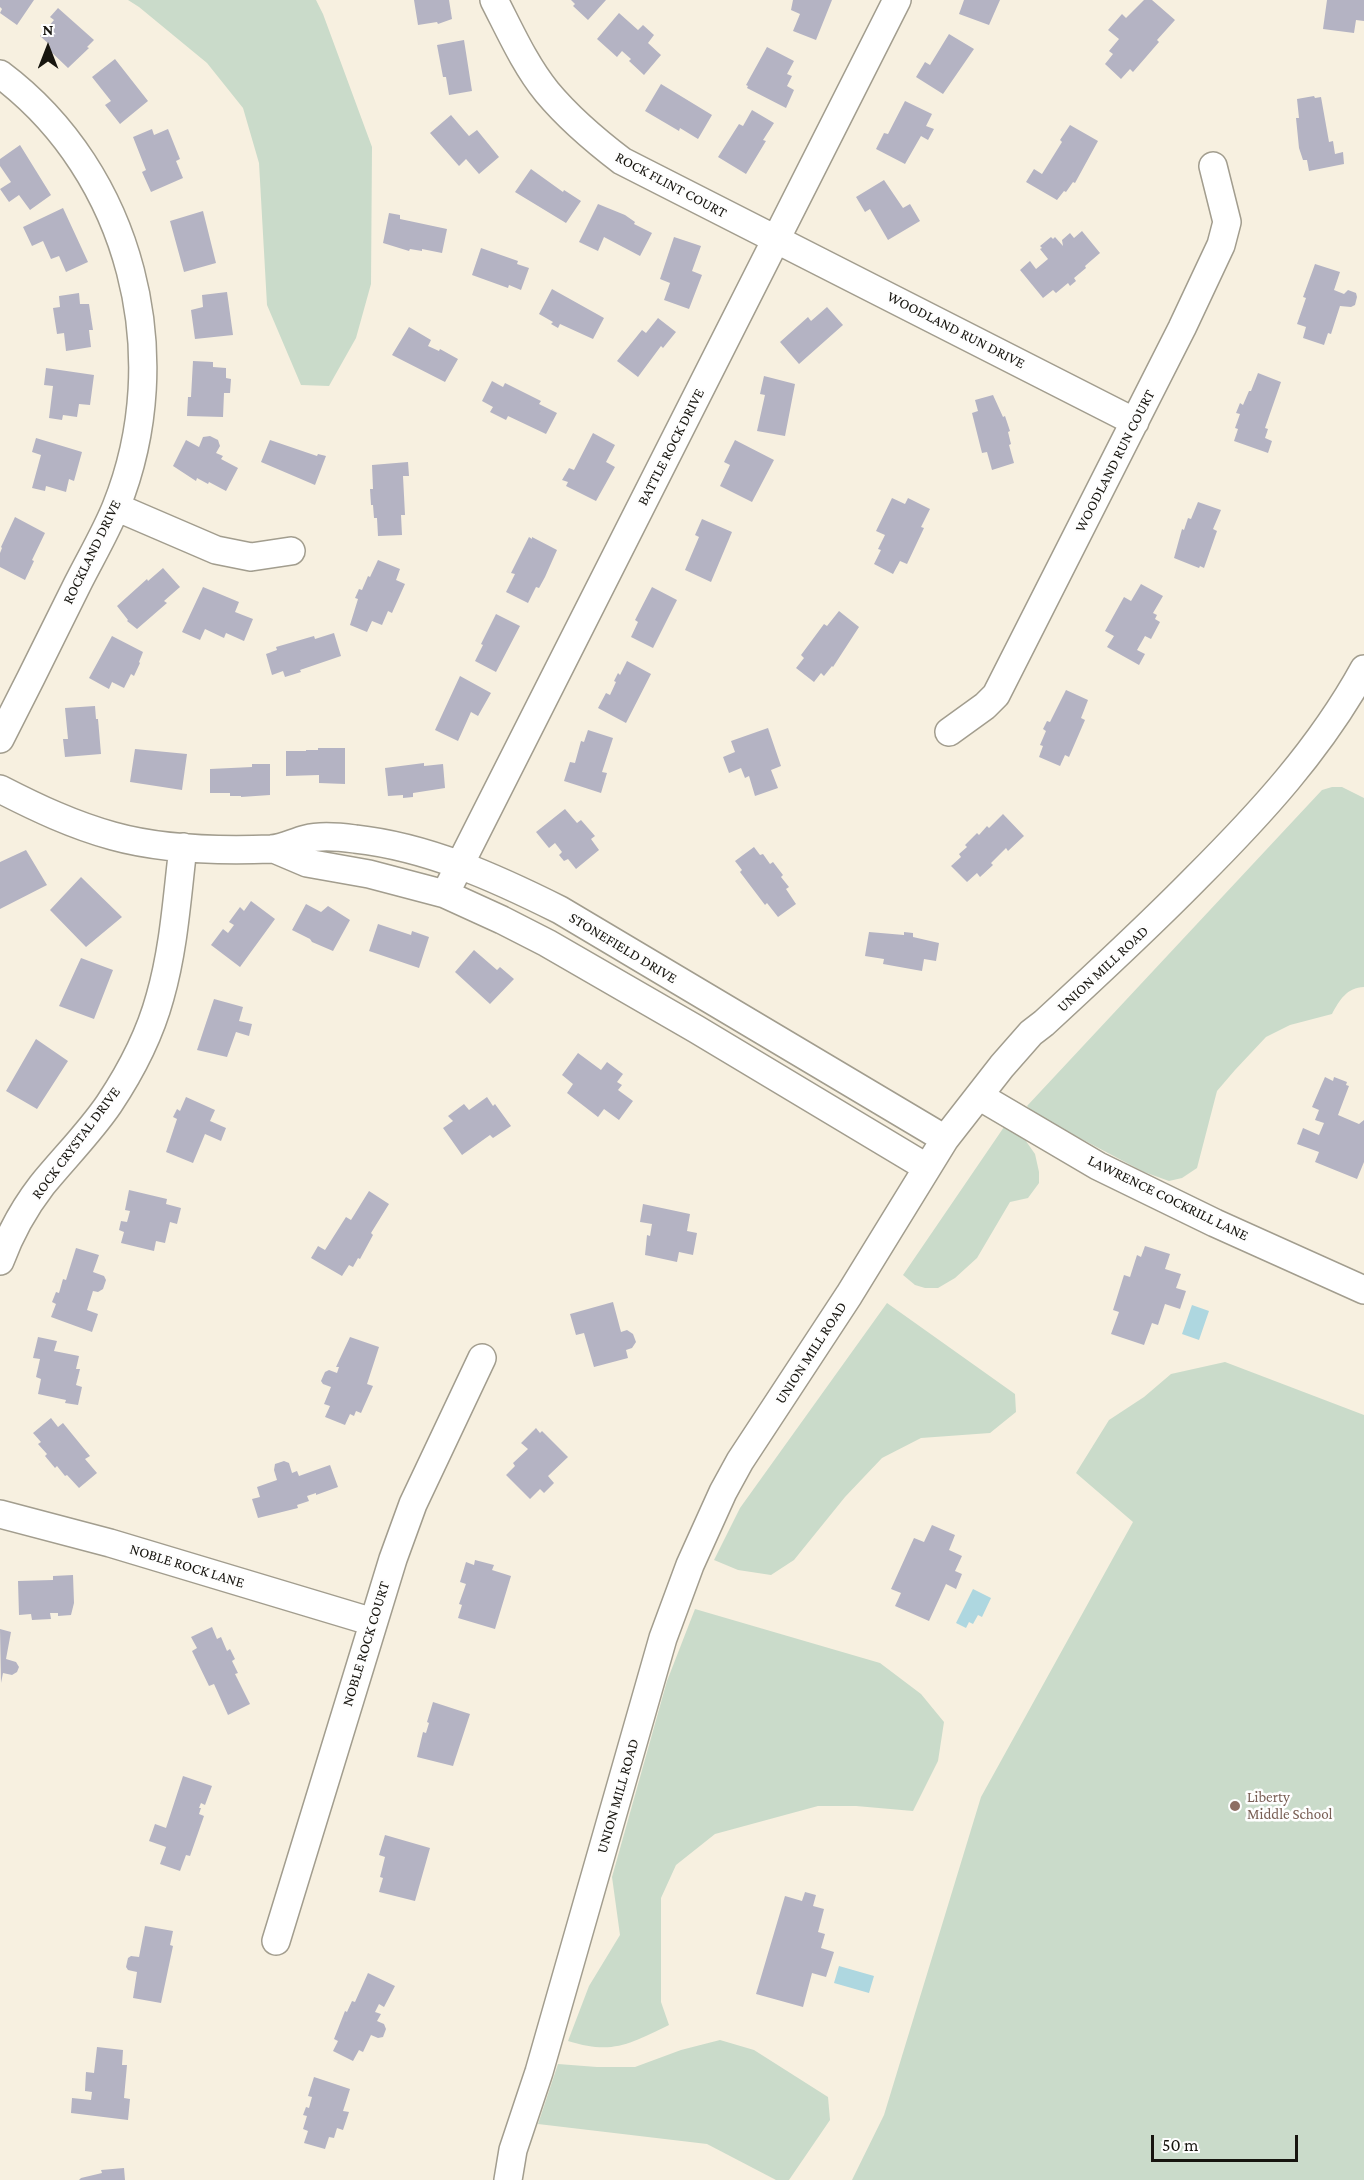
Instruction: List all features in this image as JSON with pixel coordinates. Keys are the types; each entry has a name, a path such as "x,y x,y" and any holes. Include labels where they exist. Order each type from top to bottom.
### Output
{"street":[{"name":"ROCK FLINT COURT","path":"494,0 523,57 547,92 604,147 636,169 776,240"},
{"name":"BATTLE ROCK DRIVE","path":"445,894 897,0"},
{"name":"ROCKLAND DRIVE","path":"0,74 49,118 71,145 91,175 109,209 123,244 135,285 142,344 142,403 134,448 116,507 0,739"},
{"name":"WOODLAND RUN COURT","path":"949,732 985,706 996,695 1182,328 1224,236 1227,222 1213,166"},
{"name":"WOODLAND RUN DRIVE","path":"776,240 1135,422"},
{"path":"116,507 216,550 245,557 291,551"},
{"name":"UNION MILL ROAD","path":"508,2180 513,2150 539,2072 663,1638 690,1566 723,1492 945,1139 1031,1033 1143,931 1234,840 1285,784 1336,716 1364,669"},
{"name":"STONEFIELD DRIVE","path":"0,789 47,813 88,829 142,842 183,847 274,849 308,838 356,839 417,851 459,864 560,910 945,1139"},
{"name":"ROCK CRYSTAL DRIVE","path":"0,1261 19,1221 40,1187 108,1106 146,1037 160,998 169,962 183,847"},
{"name":"STONEFIELD DRIVE","path":"274,849 307,863 369,874 445,894 547,943 926,1167"},
{"name":"LAWRENCE COCKRILL LANE","path":"979,1096 1098,1166 1215,1223 1364,1290"},
{"name":"NOBLE ROCK COURT","path":"276,1941 373,1622 413,1504 482,1358"},
{"name":"NOBLE ROCK LANE","path":"0,1514 110,1543 373,1622"}],"green space":[{"path":"128,0 316,0 372,147 371,284 356,338 329,386 301,385 267,305 259,163 243,108 207,63"},
{"path":"1342,787 1364,798 1364,987 1348,992 1332,1014 1290,1025 1266,1037 1217,1091 1197,1168 1182,1178 1169,1181 1144,1172 1034,1114 1027,1106 1322,790"},
{"path":"1004,1127 1021,1134 1035,1154 1039,1183 1028,1198 1010,1202 977,1258 955,1278 938,1288 915,1285 903,1275"},
{"path":"887,1303 1015,1394 1016,1412 990,1433 921,1438 882,1458 845,1497 794,1560 771,1575 738,1570 714,1560 740,1508"},
{"name":"Liberty Middle School","path":"1225,1362 1364,1415 1364,2180 852,2180 884,2115 981,1797 1133,1522 1076,1473 1109,1420 1144,1397 1171,1374"},
{"path":"695,1609 880,1663 921,1694 944,1722 938,1761 913,1811 856,1806 818,1806 715,1834 676,1865 661,1898 661,2002 669,2025 631,2042 609,2047 568,2041 589,1986 620,1935 612,1877 667,1681"},
{"path":"720,2040 754,2050 828,2097 830,2120 789,2180 776,2180 707,2144 538,2124 558,2064 635,2067 681,2050"}],"water":[{"path":"1192,1305 1209,1311 1199,1340 1182,1334"},
{"path":"973,1589 991,1598 982,1617 978,1615 973,1624 969,1622 966,1628 956,1623"},
{"path":"839,1966 874,1976 869,1993 834,1983"}],"building":[{"path":"0,0 34,0 17,25 0,13 2,9"},
{"path":"414,0 449,0 452,19 438,24 437,22 418,25"},
{"path":"571,0 606,0 588,20 573,6 575,4"},
{"path":"793,0 832,0 816,40 793,31 800,14 791,10"},
{"path":"964,0 1000,0 989,25 959,14"},
{"path":"1144,0 1152,0 1175,20 1133,72 1130,69 1121,79 1105,64 1113,54 1109,51 1119,39 1108,30 1122,14 1126,18"},
{"path":"1327,0 1364,0 1364,21 1356,20 1354,33 1323,29"},
{"path":"58,8 94,40 68,68 47,48 50,45 40,36 54,20 50,17"},
{"path":"619,13 638,30 643,25 654,35 648,43 661,55 644,75 622,51 617,57 597,39"},
{"path":"949,34 974,49 943,94 916,77 925,62 930,65"},
{"path":"464,40 472,91 449,95 437,45"},
{"path":"767,47 794,61 787,74 792,76 787,86 794,90 786,108 747,88 746,85"},
{"path":"115,59 148,101 120,124 105,105 111,101 92,77"},
{"path":"661,84 712,115 698,139 680,128 679,131 645,111"},
{"path":"1314,96 1315,98 1321,97 1329,142 1333,141 1335,154 1343,152 1344,164 1309,171 1307,160 1303,160 1299,148 1297,99"},
{"path":"905,101 932,114 926,126 934,129 928,140 921,136 905,164 876,149 884,133 888,134"},
{"path":"752,110 774,123 746,174 718,157 739,124 743,126"},
{"path":"451,115 469,136 477,130 499,157 479,174 466,159 459,166 430,133"},
{"path":"1070,125 1098,141 1075,183 1073,182 1057,200 1026,182 1034,169 1042,174"},
{"path":"152,129 154,135 168,129 180,159 176,161 183,178 151,192 142,172 146,170 133,137"},
{"path":"20,145 51,195 30,210 19,195 9,202 0,189 11,182 0,166 0,159"},
{"path":"531,169 563,192 564,190 581,201 566,223 515,192"},
{"path":"884,180 903,208 910,204 920,221 888,240 870,209 865,212 856,197"},
{"path":"598,204 625,215 635,222 634,224 652,233 640,256 604,237 598,251 579,242"},
{"path":"63,208 88,262 66,272 59,256 51,259 43,241 32,246 23,227"},
{"path":"203,211 216,263 184,272 170,221"},
{"path":"389,213 400,215 400,219 447,229 442,253 422,249 422,251 410,249 409,251 383,243"},
{"path":"1082,231 1100,253 1074,278 1076,281 1070,286 1068,283 1056,293 1053,290 1043,298 1020,270 1030,261 1036,269 1048,259 1040,246 1051,237 1053,239 1055,237 1063,246 1062,240 1070,233 1074,238"},
{"path":"674,237 701,246 692,271 702,275 689,309 664,300 670,283 660,279"},
{"path":"481,248 518,261 517,264 529,268 521,290 509,285 508,288 472,275"},
{"path":"1315,264 1340,272 1334,290 1344,294 1348,290 1356,293 1357,297 1355,305 1340,306 1331,334 1328,333 1324,345 1303,338 1306,327 1297,324 1306,298 1303,297"},
{"path":"552,289 604,318 593,339 560,324 558,328 551,324 553,322 539,314"},
{"path":"227,292 233,335 195,339 191,310 203,307 202,295"},
{"path":"79,293 80,304 89,304 93,330 89,330 91,347 66,351 64,333 57,334 53,308 60,307 59,296"},
{"path":"827,307 843,325 799,364 780,342 808,317 811,321"},
{"path":"658,318 676,332 663,348 661,346 638,377 617,361 642,330 646,333"},
{"path":"409,327 431,340 428,346 439,351 440,349 458,359 445,382 392,355"},
{"path":"193,361 213,362 213,367 226,368 226,378 231,379 230,393 224,393 223,417 187,416 188,397 191,397"},
{"path":"46,368 94,375 90,405 79,404 77,417 63,415 62,420 49,418 53,386 44,385"},
{"path":"1258,373 1281,382 1265,428 1268,429 1265,438 1272,441 1268,453 1234,441 1238,429 1235,428 1240,414 1236,413 1240,403 1243,405 1251,391"},
{"path":"764,376 795,384 785,436 757,431 765,395 760,394"},
{"path":"492,381 503,387 505,383 541,401 539,404 557,413 546,434 508,416 506,420 490,412 493,407 482,401"},
{"path":"993,395 1003,417 1005,416 1010,431 1008,432 1011,444 1009,445 1014,463 992,470 987,452 982,453 972,413 978,411 975,400"},
{"path":"593,433 615,445 606,462 615,467 596,501 566,486 568,482 562,480 569,468 574,470"},
{"path":"210,436 218,440 220,446 216,453 223,456 221,459 238,468 226,491 197,478 196,481 173,466 186,440 199,447 203,437"},
{"path":"36,438 82,452 74,481 69,479 66,492 46,486 45,491 32,488 41,455 32,452"},
{"path":"270,440 317,456 318,454 326,456 315,485 261,462"},
{"path":"735,440 774,460 752,502 720,486 730,465 724,462"},
{"path":"408,462 409,476 403,476 405,515 401,515 402,535 378,536 377,518 374,518 373,505 371,505 372,465"},
{"path":"892,498 905,504 908,498 930,509 907,564 900,561 893,574 874,564 885,535 876,531"},
{"path":"1198,502 1221,510 1213,529 1217,531 1204,568 1174,558 1182,529 1184,530 1188,518 1191,519"},
{"path":"15,517 45,533 25,580 0,567 1,547"},
{"path":"702,519 732,532 711,582 685,570 699,537 695,535"},
{"path":"529,537 557,550 539,588 536,587 528,603 506,592 515,574 511,573"},
{"path":"378,560 400,569 396,580 405,584 392,613 388,611 382,625 372,621 367,632 350,625 358,599 355,598 359,589 362,590 368,576 370,577"},
{"path":"163,568 180,587 164,601 167,603 137,629 127,621 117,606"},
{"path":"1141,584 1163,596 1153,613 1157,615 1155,619 1160,622 1151,639 1145,636 1137,650 1145,654 1139,665 1107,647 1114,636 1105,631 1124,597 1131,601"},
{"path":"203,587 239,602 235,612 253,619 244,641 226,633 224,638 205,629 200,640 182,632"},
{"path":"652,587 677,600 653,648 631,637 638,622 635,620"},
{"path":"839,611 859,627 833,667 824,676 821,673 814,682 796,668 804,658 801,655 824,624 827,626"},
{"path":"496,614 520,626 496,672 475,661"},
{"path":"334,633 341,656 285,677 283,671 272,675 266,654 277,650 276,647"},
{"path":"112,636 143,652 134,676 131,674 124,688 112,682 109,689 89,678"},
{"path":"627,661 651,674 626,723 598,708 606,693 610,695 618,673 620,675"},
{"path":"460,676 491,693 478,716 471,712 458,741 435,730"},
{"path":"1066,690 1088,700 1081,718 1085,720 1069,757 1065,755 1060,766 1039,757 1043,746 1040,745 1046,731 1043,729 1047,721 1050,722"},
{"path":"95,706 101,754 65,757 63,739 68,739 65,708"},
{"path":"768,728 781,766 771,770 778,788 755,796 749,776 745,778 741,768 729,773 723,757 735,752 731,741"},
{"path":"588,730 613,738 602,772 607,773 601,793 564,781 570,762 575,763 581,741 584,742"},
{"path":"318,748 345,748 345,784 319,783 319,775 286,776 286,751 318,750"},
{"path":"135,749 187,754 182,790 130,782"},
{"path":"424,763 424,766 443,764 445,788 413,793 413,797 388,796 385,768"},
{"path":"252,764 270,764 270,795 241,797 230,796 230,793 210,793 210,769 252,767"},
{"path":"565,809 577,823 581,820 595,836 591,839 599,850 576,869 568,859 564,861 559,855 562,852 555,843 549,848 536,832"},
{"path":"1003,814 1024,836 1008,851 1006,848 980,877 977,873 967,882 951,866 961,857 959,854 967,847 965,845 977,833 979,835 987,826 989,828"},
{"path":"754,847 770,864 773,862 783,875 781,877 789,887 786,889 796,904 778,917 767,903 765,905 740,872 742,870 735,861"},
{"path":"26,850 47,885 0,909 0,862"},
{"path":"81,877 122,917 86,947 50,910"},
{"path":"251,901 275,919 240,967 211,945 223,929 228,933 234,925 229,922 240,907 244,911"},
{"path":"306,904 321,912 328,906 350,920 333,951 292,930"},
{"path":"378,924 411,935 412,931 429,937 419,968 369,951"},
{"path":"869,932 904,935 904,932 913,933 913,937 939,943 936,961 924,959 922,971 883,964 884,959 865,956"},
{"path":"474,950 497,970 500,967 514,979 490,1004 455,972"},
{"path":"81,958 113,970 94,1019 59,1006"},
{"path":"214,999 243,1007 239,1021 252,1024 249,1036 236,1032 227,1057 197,1050"},
{"path":"36,1039 68,1061 37,1109 6,1091"},
{"path":"578,1053 601,1070 607,1062 623,1074 617,1082 622,1085 618,1090 633,1101 619,1120 604,1109 598,1117 567,1093 573,1084 562,1075"},
{"path":"1325,1077 1333,1081 1334,1077 1347,1082 1346,1085 1349,1086 1338,1115 1359,1124 1364,1120 1364,1162 1357,1179 1315,1162 1319,1152 1297,1144 1303,1128 1319,1135 1324,1123 1315,1120 1319,1110 1312,1107"},
{"path":"186,1097 215,1110 210,1121 226,1128 221,1141 205,1134 193,1163 166,1152 177,1119 173,1117 177,1109 180,1111"},
{"path":"487,1097 511,1126 493,1138 490,1135 462,1155 443,1128 453,1121 448,1116 464,1104 469,1110"},
{"path":"129,1190 167,1199 166,1204 181,1208 177,1224 170,1222 165,1243 156,1241 154,1251 121,1243 124,1232 119,1230 121,1221 127,1222 130,1211 125,1210"},
{"path":"369,1191 389,1204 371,1233 373,1235 360,1259 358,1258 353,1267 349,1265 342,1276 311,1258 318,1246 325,1250 346,1217 351,1220"},
{"path":"643,1204 690,1214 687,1231 697,1233 693,1255 679,1252 677,1262 645,1255 647,1235 650,1236 652,1224 640,1222"},
{"path":"1145,1246 1170,1254 1165,1269 1181,1274 1176,1288 1186,1291 1180,1309 1165,1304 1158,1325 1152,1323 1144,1345 1111,1334 1119,1312 1113,1310 1124,1275 1130,1277 1137,1255 1141,1257"},
{"path":"76,1248 99,1255 93,1272 104,1276 106,1280 103,1289 98,1292 93,1291 87,1310 98,1314 92,1332 51,1317 56,1304 52,1302 56,1292 59,1293 63,1279 66,1280"},
{"path":"613,1302 621,1332 627,1330 633,1334 636,1342 632,1348 626,1350 628,1358 594,1367 584,1333 576,1335 570,1314"},
{"path":"38,1337 57,1341 54,1351 79,1356 76,1369 80,1369 76,1385 82,1387 78,1405 38,1394 41,1379 36,1377 40,1359 33,1358"},
{"path":"350,1337 379,1347 367,1384 373,1386 361,1413 356,1411 354,1416 350,1414 345,1425 325,1417 330,1406 324,1404 331,1387 321,1381 325,1372 329,1370 337,1373 339,1367 336,1367"},
{"path":"51,1418 58,1427 63,1423 90,1456 85,1459 97,1473 79,1488 57,1466 55,1468 45,1456 47,1454 38,1444 41,1442 33,1433"},
{"path":"536,1428 540,1433 542,1431 568,1457 548,1476 554,1483 544,1493 540,1489 530,1499 506,1475 515,1466 513,1463 528,1449 521,1443"},
{"path":"284,1461 289,1463 292,1473 297,1471 299,1476 330,1465 338,1487 307,1496 309,1501 297,1505 298,1508 258,1518 252,1499 260,1497 257,1487 277,1480 275,1464"},
{"path":"932,1525 955,1535 949,1550 962,1556 955,1571 962,1574 956,1589 946,1584 929,1621 895,1606 901,1593 891,1589 914,1538 924,1542"},
{"path":"475,1560 494,1565 492,1570 511,1576 495,1629 458,1618 462,1605 459,1604 466,1584 460,1582 466,1562 474,1565"},
{"path":"73,1575 74,1603 71,1615 58,1616 58,1613 50,1613 51,1619 32,1620 31,1614 19,1615 18,1581 53,1580 53,1576"},
{"path":"212,1627 217,1639 221,1637 227,1651 230,1649 235,1659 232,1661 238,1673 235,1674 250,1704 228,1715 214,1684 209,1686 192,1651 197,1648 191,1637"},
{"path":"0,1629 11,1632 6,1659 16,1662 19,1667 12,1675 3,1673 1,1683"},
{"path":"433,1702 470,1714 453,1766 417,1757 423,1732 426,1733 429,1723 427,1722"},
{"path":"183,1776 212,1786 205,1805 201,1803 199,1808 201,1808 199,1814 204,1816 190,1856 186,1855 180,1871 160,1864 166,1847 149,1841 155,1824 166,1828"},
{"path":"385,1835 430,1848 415,1901 379,1892 385,1857 379,1855"},
{"path":"805,1892 816,1895 813,1906 824,1909 818,1932 825,1934 821,1948 834,1952 826,1977 812,1973 803,2007 756,1994 785,1896 802,1901"},
{"path":"145,1926 173,1931 170,1945 173,1946 161,2003 133,1998 137,1972 128,1970 126,1967 128,1958 139,1957"},
{"path":"368,1973 395,1986 384,2007 379,2004 375,2012 381,2014 377,2021 384,2024 386,2029 383,2037 378,2038 371,2035 363,2052 359,2050 353,2061 333,2051 338,2041 334,2039 345,2011 347,2012 352,2001 355,2002"},
{"path":"97,2047 123,2050 122,2065 127,2065 124,2098 130,2099 128,2120 71,2113 72,2098 91,2100 92,2092 85,2091 86,2072 94,2073"},
{"path":"314,2077 350,2089 343,2111 349,2112 343,2130 337,2128 334,2138 329,2137 325,2149 304,2143 308,2131 303,2129 307,2116 303,2115 306,2107 309,2108 312,2097 308,2096"},
{"path":"124,2168 125,2180 79,2180 102,2173 101,2170"}],"place":[{"name":"Liberty Middle School","path":"1235,1806"}]}
